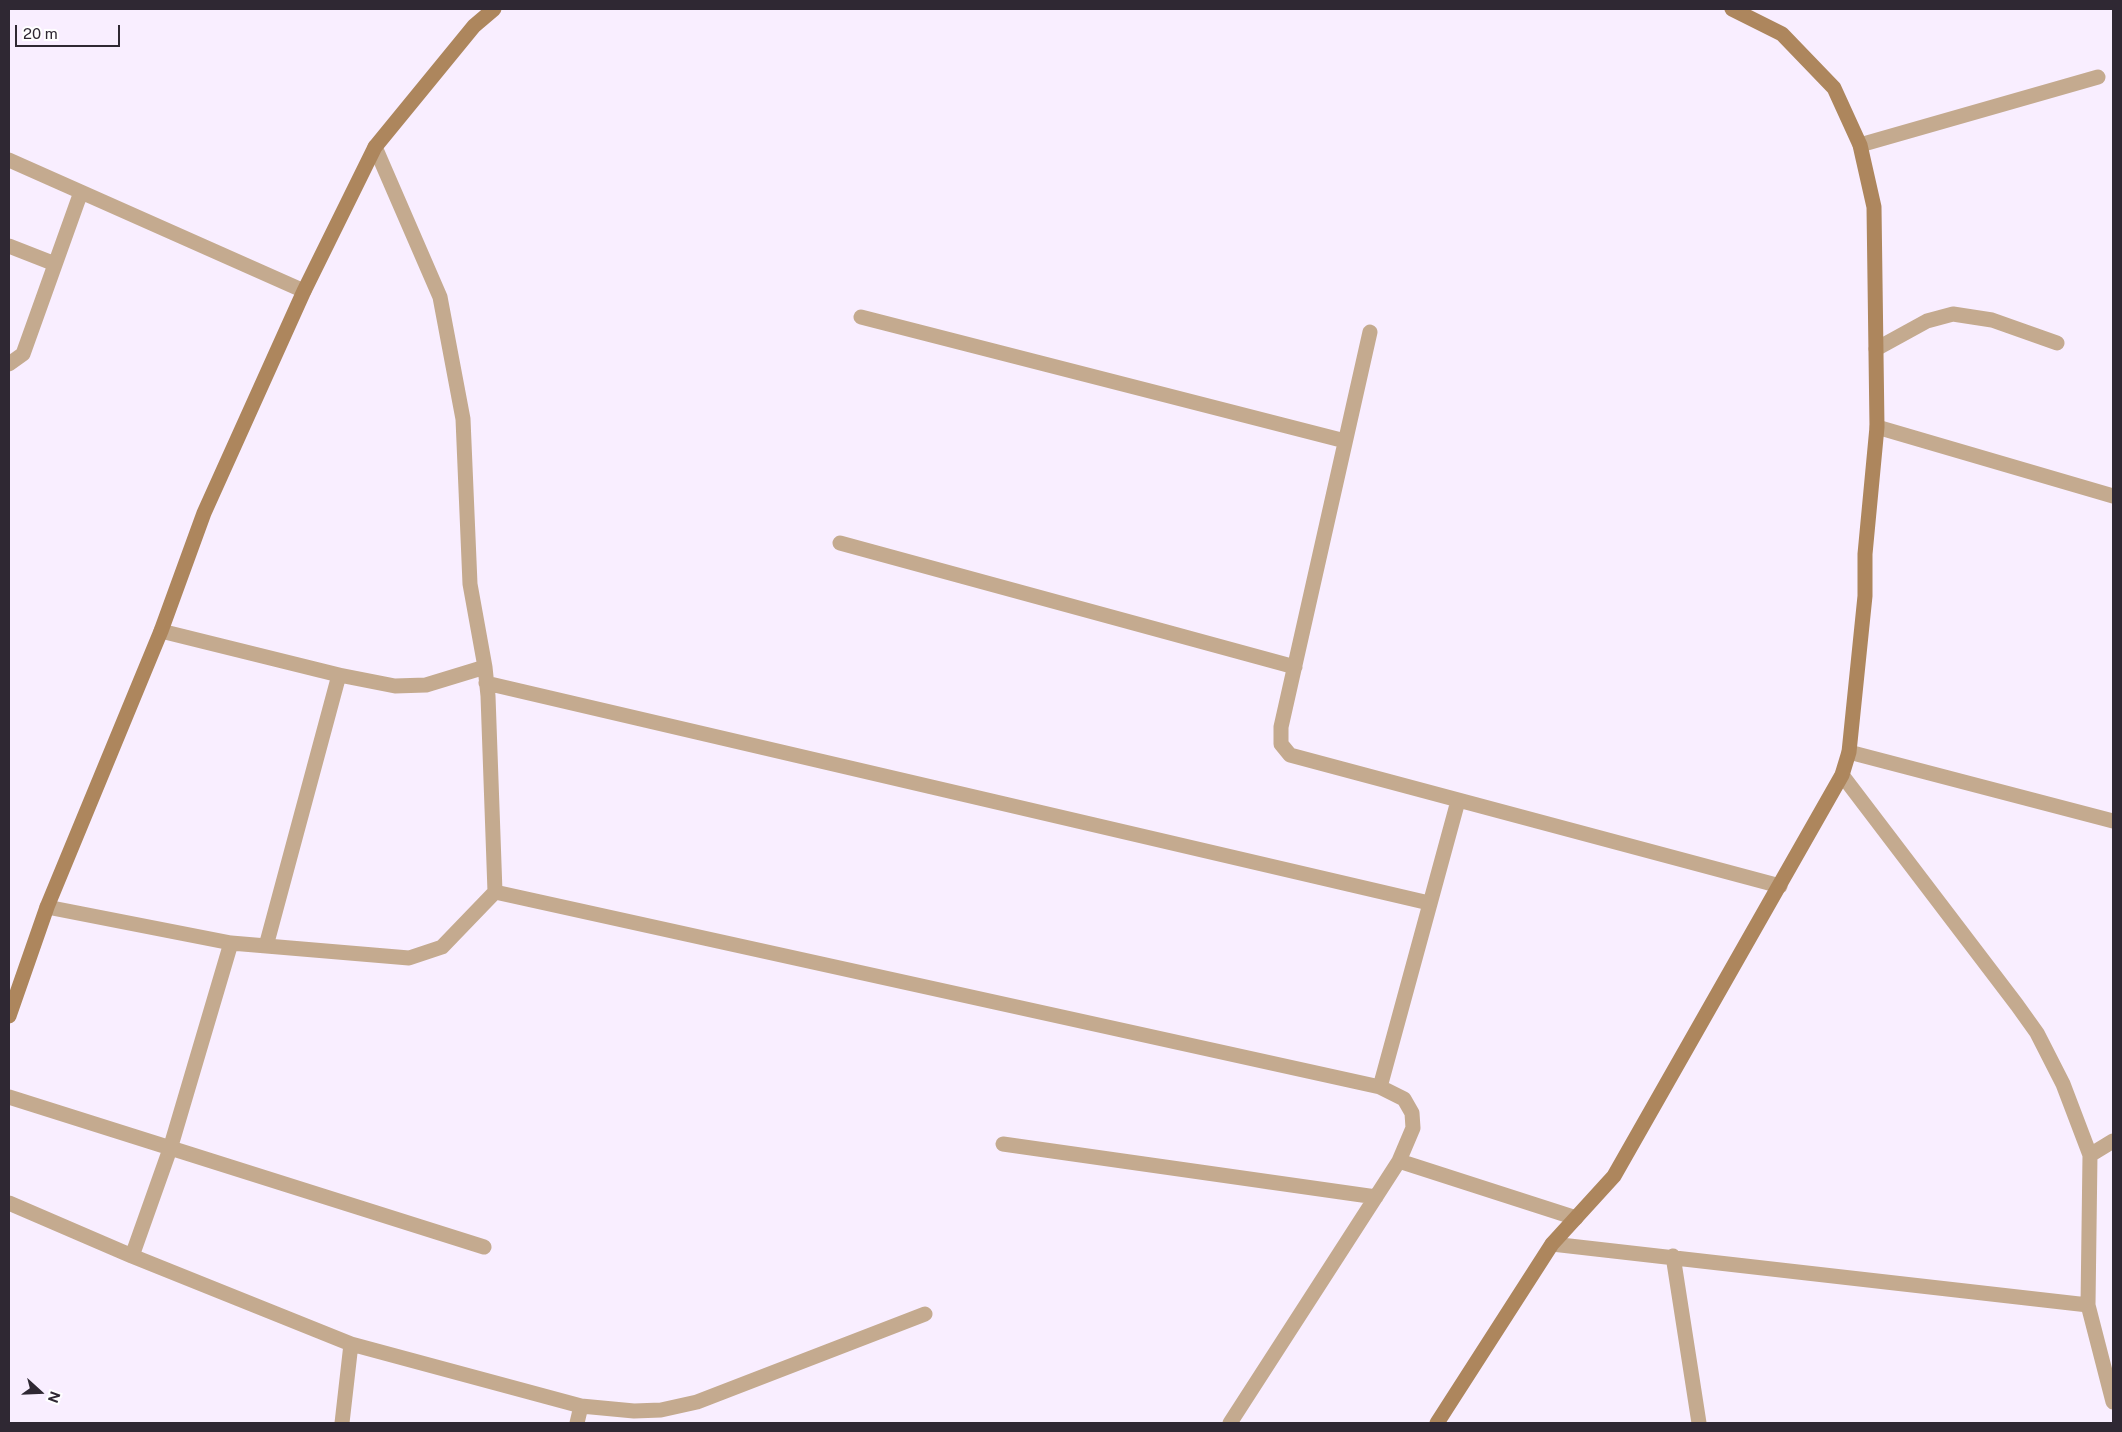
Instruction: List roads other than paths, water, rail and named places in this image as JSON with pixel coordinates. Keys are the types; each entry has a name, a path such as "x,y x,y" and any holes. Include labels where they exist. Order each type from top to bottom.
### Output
{"street":[{"path":"9,1016 47,907 161,631 204,513 304,291 375,147 474,26 494,9"},
{"path":"1438,1423 1552,1244 1614,1176 1842,775 1849,752 1864,596 1865,554 1877,427 1874,207 1860,145 1834,88 1782,34 1732,9"},
{"path":"1860,145 2098,77"},
{"path":"47,907 231,943 409,958 442,947 495,892 485,667 470,584 463,419 440,297 375,147"},
{"path":"9,160 304,291"},
{"path":"9,364 23,354 81,192"},
{"path":"9,246 55,264"},
{"path":"1876,349 1927,322 1953,314 1992,320 2057,343"},
{"path":"861,316 1345,441"},
{"path":"1370,332 1281,727 1281,744 1290,755 1780,886"},
{"path":"1877,427 2113,496"},
{"path":"840,543 1295,667"},
{"path":"161,631 338,676 395,686 426,685 485,667"},
{"path":"266,946 338,676"},
{"path":"486,683 1429,903"},
{"path":"1849,752 2113,821"},
{"path":"1842,775 2037,1032 2063,1084 2090,1155 2088,1305 2113,1402"},
{"path":"1380,1087 1458,801"},
{"path":"495,892 1380,1087 1404,1099 1412,1113 1412,1128 1399,1161 1230,1423"},
{"path":"132,1256 170,1149 231,943"},
{"path":"9,1097 484,1247"},
{"path":"2090,1155 2113,1141"},
{"path":"1004,1144 1376,1197"},
{"path":"1399,1161 1576,1218"},
{"path":"9,1203 132,1256 351,1344 581,1406 634,1411 661,1410 697,1402 925,1314"},
{"path":"1552,1244 1673,1256 2088,1305"},
{"path":"1673,1256 1700,1423"},
{"path":"342,1423 351,1344"},
{"path":"577,1423 581,1406"}]}
